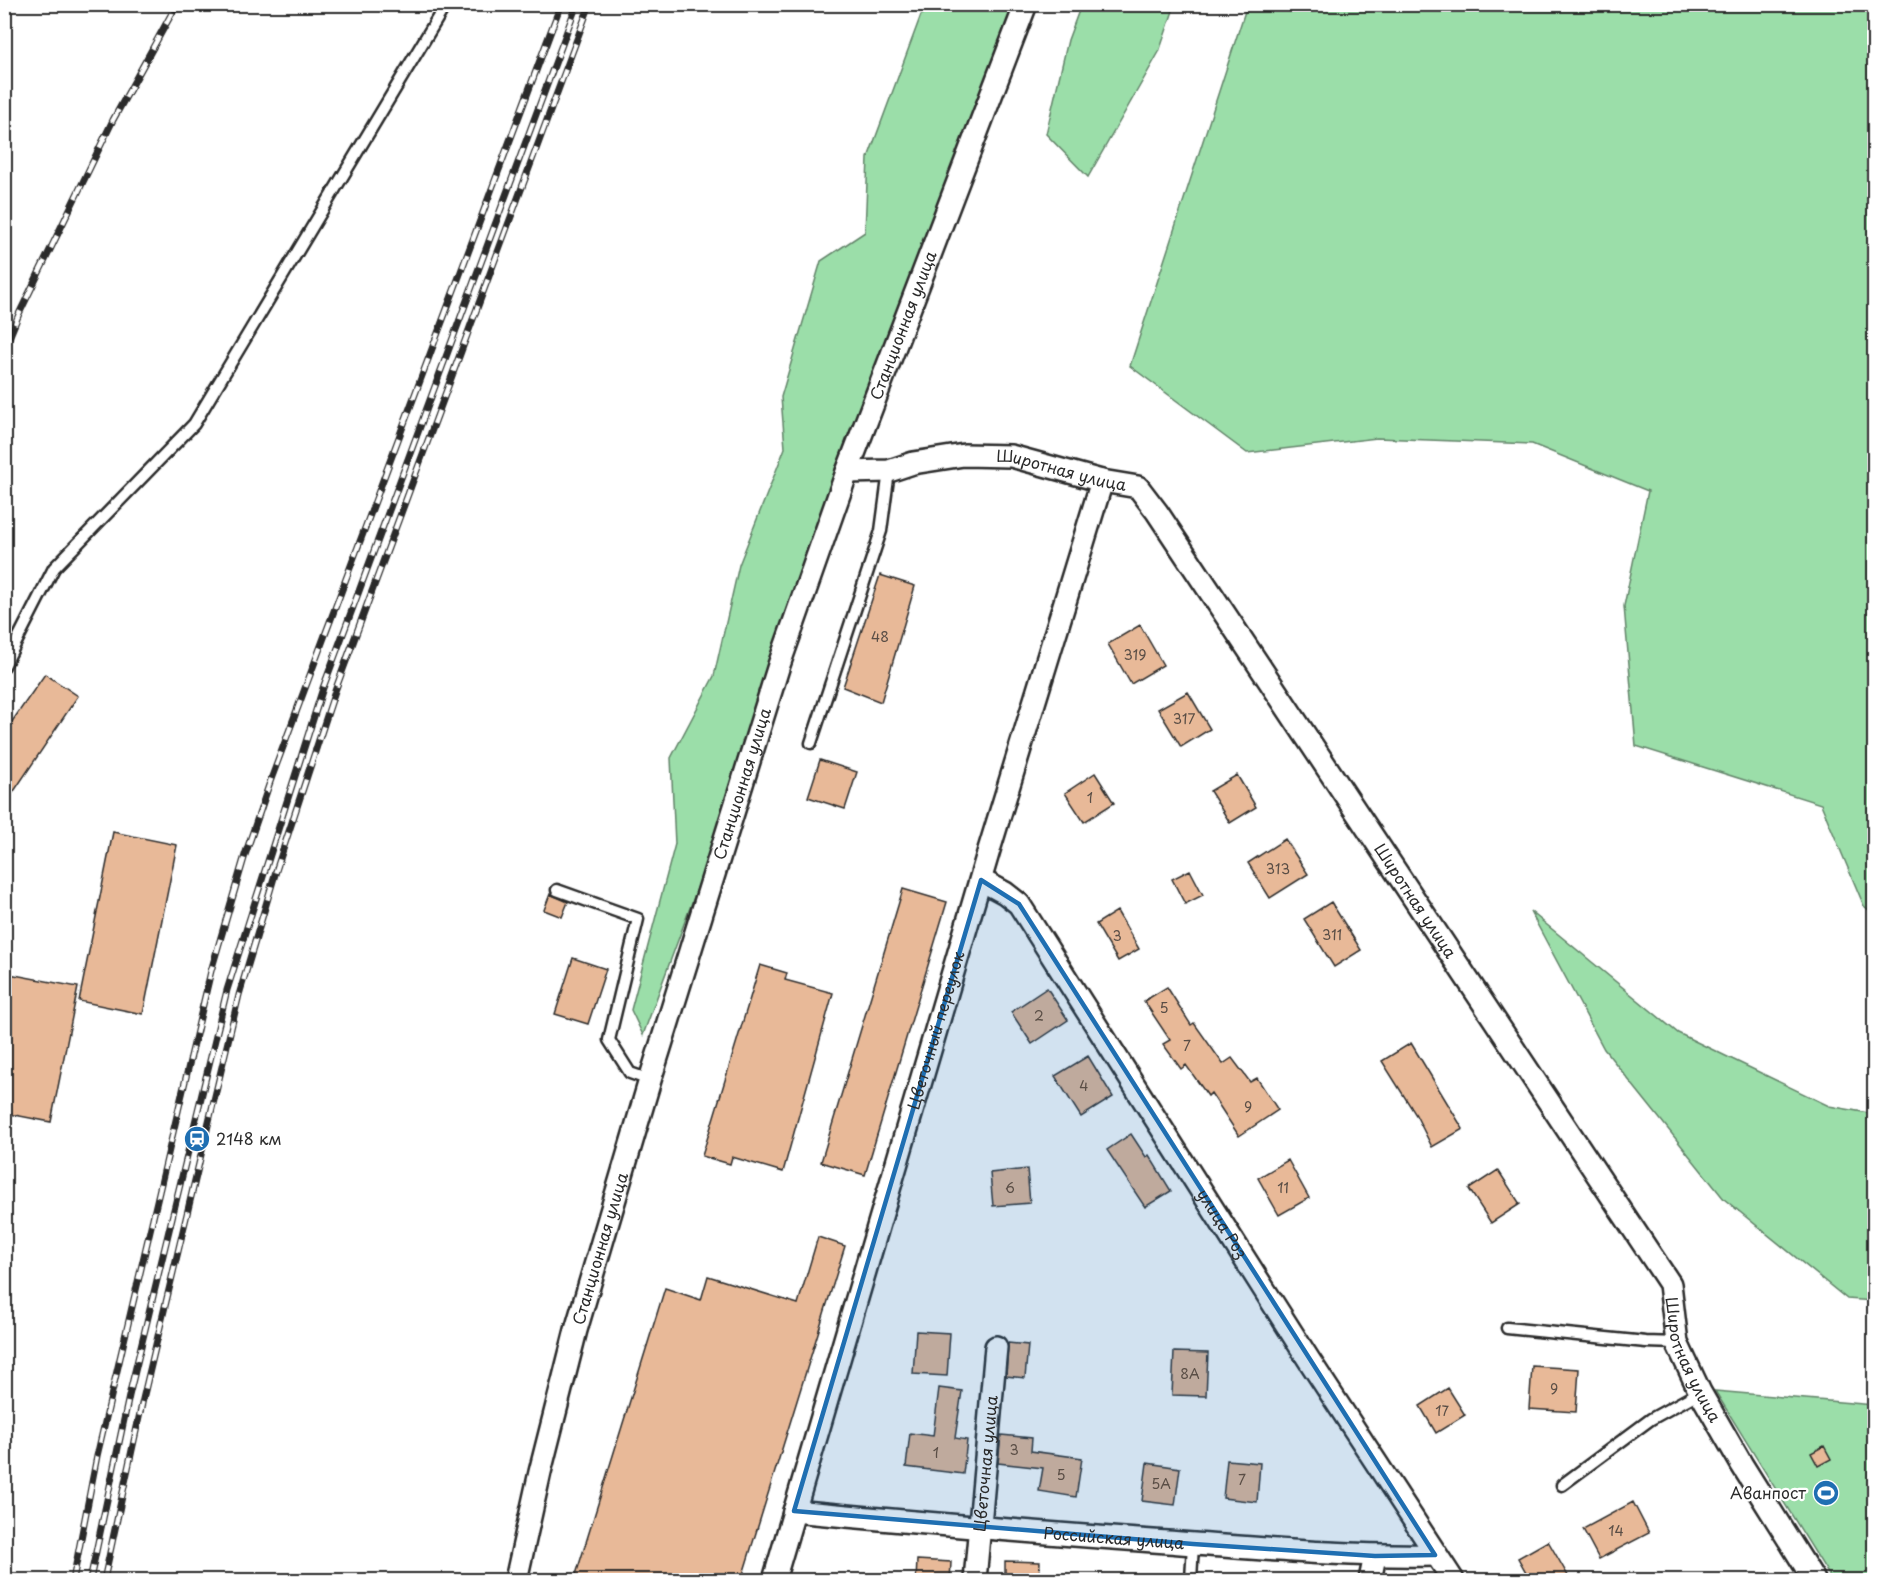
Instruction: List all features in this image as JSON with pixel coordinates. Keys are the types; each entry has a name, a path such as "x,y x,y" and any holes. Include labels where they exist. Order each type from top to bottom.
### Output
{"street":[{"name":"Станционная улица","path":"516,1581 540,1472 576,1330 650,1080 779,665 847,472 1026,4"},
{"name":"Широтная улица","path":"847,472 890,471 913,463 964,454 1011,456 1102,482 1138,487 1157,512 1670,1284 1677,1343 1700,1392 1814,1581"},
{"name":"Цветочный переулок","path":"774,1581 981,879 1102,482"},
{"name":"улица Роз","path":"981,879 1005,892 1019,904 1309,1360 1453,1581"},
{"name":"Цветочная улица","path":"975,1581 996,1347"},
{"name":"Российская улица","path":"794,1511 1193,1544 1375,1556 1435,1555"},
{"path":"1370,1581 1375,1556"}],"lane":[{"path":"4,666 54,568 194,424 446,4"},
{"path":"811,743 881,531 890,471"},
{"path":"557,890 638,919 609,1040 630,1073 650,1080"},
{"path":"1507,1328 1677,1343"},
{"path":"1562,1485 1651,1419 1700,1392"},
{"path":"1191,1581 1193,1544"}],"highlighted area":[{"path":"981,880 1019,904 1435,1555 1375,1556 1193,1544 794,1511"}],"green space":[{"path":"939,5 1023,5 643,1035 631,1010 675,844 671,758 714,676 739,565 785,448 781,397 821,261 865,232 868,158 921,15"},
{"path":"1081,5 1175,5 1159,52 1088,177 1046,134 1068,40"},
{"path":"1247,5 1874,5 1874,914 1864,906 1821,804 1636,746 1624,606 1648,491 1532,444 1377,438 1247,453 1130,366"},
{"path":"1530,911 1678,1033 1829,1106 1874,1114 1874,1301 1847,1299 1724,1199 1604,1049"},
{"name":"Аванпост","path":"1715,1391 1874,1405 1874,1580 1832,1580"}],"building":[{"path":"880,575 915,586 881,702 843,687"},
{"path":"1140,625 1163,665 1131,684 1108,644"},
{"path":"45,674 78,696 4,806 4,733"},
{"path":"1188,692 1210,729 1181,747 1158,709"},
{"path":"820,760 857,772 845,809 808,797"},
{"path":"1095,773 1114,803 1084,822 1065,793"},
{"path":"1237,775 1256,807 1230,823 1210,791"},
{"path":"113,832 177,845 143,1014 79,1001"},
{"path":"1285,839 1308,874 1270,898 1248,863"},
{"path":"1190,870 1203,895 1185,904 1172,879"},
{"path":"903,889 947,902 865,1175 821,1162"},
{"path":"550,894 568,902 562,917 544,910"},
{"path":"1331,902 1361,950 1334,967 1304,919"},
{"path":"1117,911 1139,949 1118,961 1096,924"},
{"path":"573,958 606,969 588,1024 555,1014"},
{"path":"760,965 787,973 785,980 833,993 783,1172 732,1157 730,1164 702,1156"},
{"path":"4,973 78,987 51,1122 4,1113"},
{"path":"1167,987 1191,1025 1194,1023 1223,1064 1232,1058 1250,1082 1257,1078 1278,1110 1239,1136 1211,1093 1208,1096 1186,1065 1181,1069 1163,1044 1170,1040 1144,1001"},
{"path":"1047,988 1068,1020 1032,1044 1011,1012"},
{"path":"1411,1043 1463,1129 1432,1147 1416,1115 1382,1061"},
{"path":"1088,1056 1113,1097 1081,1117 1055,1076"},
{"path":"1131,1134 1146,1157 1149,1155 1171,1191 1145,1207 1107,1150"},
{"path":"1288,1160 1309,1198 1279,1215 1258,1178"},
{"path":"1027,1169 1030,1203 993,1206 990,1173"},
{"path":"1498,1170 1520,1204 1491,1223 1469,1189"},
{"path":"818,1237 845,1246 741,1581 574,1581 665,1288 701,1300 708,1276 798,1304"},
{"path":"916,1331 950,1333 947,1376 913,1374"},
{"path":"1008,1343 1028,1345 1025,1378 1006,1376"},
{"path":"1174,1352 1208,1353 1206,1396 1172,1395"},
{"path":"1532,1366 1579,1369 1576,1412 1529,1409"},
{"path":"939,1388 962,1391 955,1438 967,1440 963,1474 906,1467 910,1433 933,1436"},
{"path":"1448,1388 1465,1415 1436,1433 1420,1406"},
{"path":"1001,1435 1032,1438 1031,1451 1082,1458 1076,1497 1039,1491 1043,1468 998,1463"},
{"path":"1824,1446 1831,1459 1818,1466 1811,1453"},
{"path":"1227,1460 1260,1463 1257,1502 1223,1498"},
{"path":"1147,1463 1180,1468 1175,1505 1142,1501"},
{"path":"1633,1502 1649,1533 1599,1559 1583,1529"},
{"path":"1548,1541 1571,1581 1531,1581 1518,1558"},
{"path":"917,1560 951,1562 950,1581 916,1581"},
{"path":"1005,1561 1040,1562 1039,1581 1005,1581"}],"railway":[{"path":"4,350 19,314 113,120 177,4"},
{"path":"73,1580 97,1456 211,971 245,855 270,782 561,4"},
{"path":"90,1580 129,1396 227,990 323,688 577,4"},
{"path":"104,1580 143,1399 239,995 276,871 335,691 590,4"}],"place":[{"name":"2148 км","path":"197,1139"},
{"name":"Аванпост","path":"1826,1493"}]}
